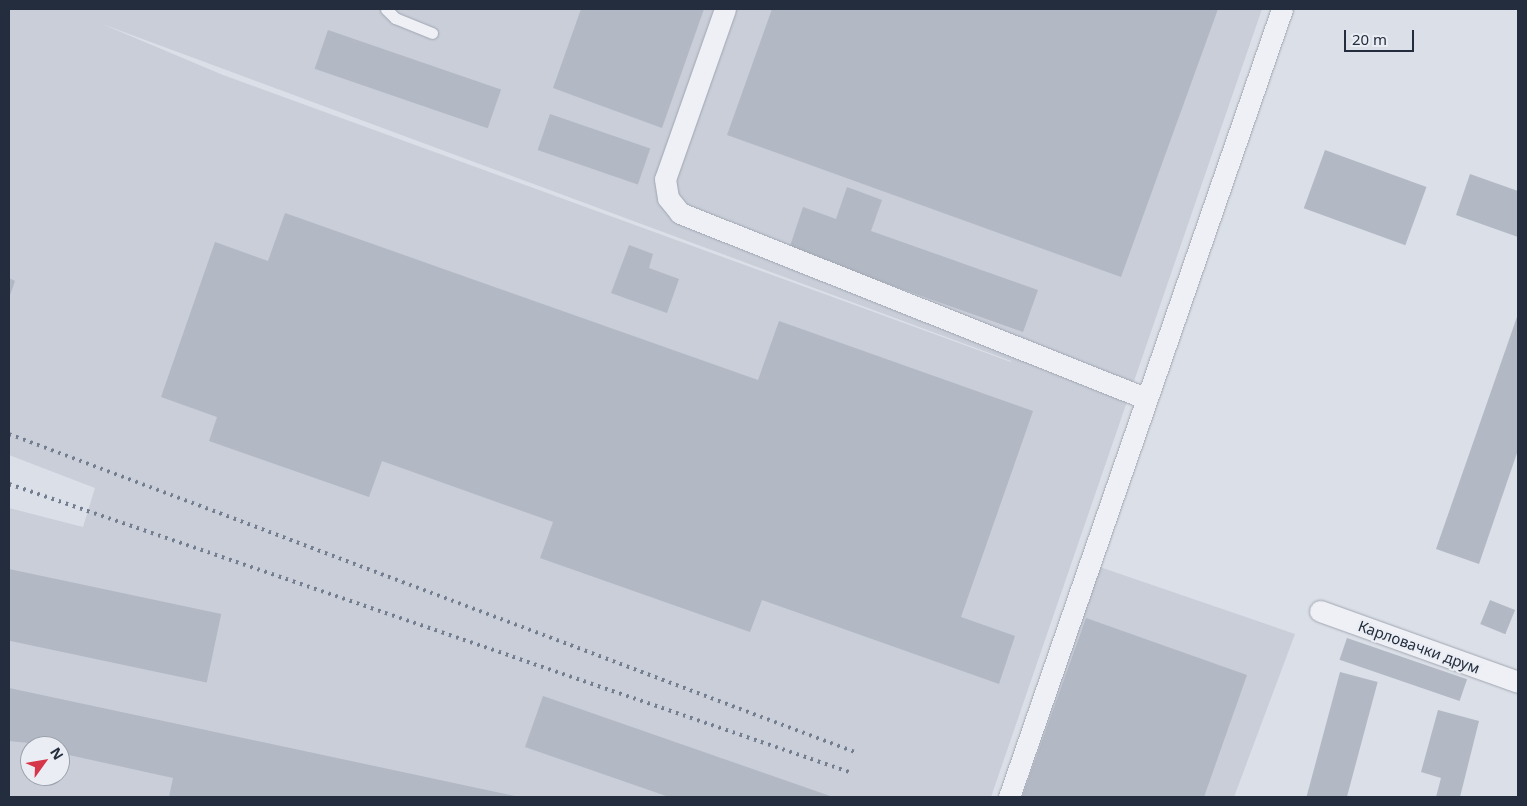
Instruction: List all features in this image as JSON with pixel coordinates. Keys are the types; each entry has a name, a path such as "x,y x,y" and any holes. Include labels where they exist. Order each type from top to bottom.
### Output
{"street":[{"path":"725,9 665,179 668,198 680,213 1145,398"},
{"path":"1009,797 1145,398 1282,9"},
{"name":"Карловачки друм","path":"1320,611 1518,682"}],"lane":[{"path":"386,9 395,18 432,33"}],"shaded area":[{"path":"9,9 1262,9 991,797 9,797 9,508 83,527 95,488 9,455","holes":["102,24 1011,361 223,75"]},
{"path":"1094,565 1295,634 1234,797 1015,797"}],"building":[{"path":"581,9 704,9 662,128 553,88"},
{"path":"772,9 1218,9 1121,277 727,135"},
{"path":"328,30 501,90 488,128 315,69"},
{"path":"550,114 650,149 638,184 538,150"},
{"path":"1325,150 1426,187 1405,245 1304,208"},
{"path":"1470,174 1518,191 1518,237 1456,215"},
{"path":"847,187 882,200 871,231 1038,290 1023,332 789,249 803,207 836,219"},
{"path":"285,213 758,380 779,321 1033,411 961,617 1015,636 999,684 762,600 750,632 540,558 553,522 382,461 369,497 209,441 217,417 161,397 215,242 268,261"},
{"path":"629,245 653,254 649,268 679,279 667,313 611,293"},
{"path":"9,278 15,281 9,298"},
{"path":"1518,314 1518,450 1479,564 1436,549"},
{"path":"9,569 221,614 207,683 9,641"},
{"path":"1490,600 1515,610 1505,634 1480,624"},
{"path":"1086,618 1247,675 1204,797 1022,797"},
{"path":"1347,638 1467,679 1460,701 1340,660"},
{"path":"1340,672 1378,682 1347,797 1307,797"},
{"path":"9,688 515,797 169,797 173,778 70,755 70,736 20,736 20,742 9,741"},
{"path":"543,696 833,797 669,797 525,747"},
{"path":"1438,710 1479,721 1460,797 1436,797 1441,778 1421,772"}],"railway":[{"path":"9,434 855,752"},
{"path":"9,484 852,773"}]}
